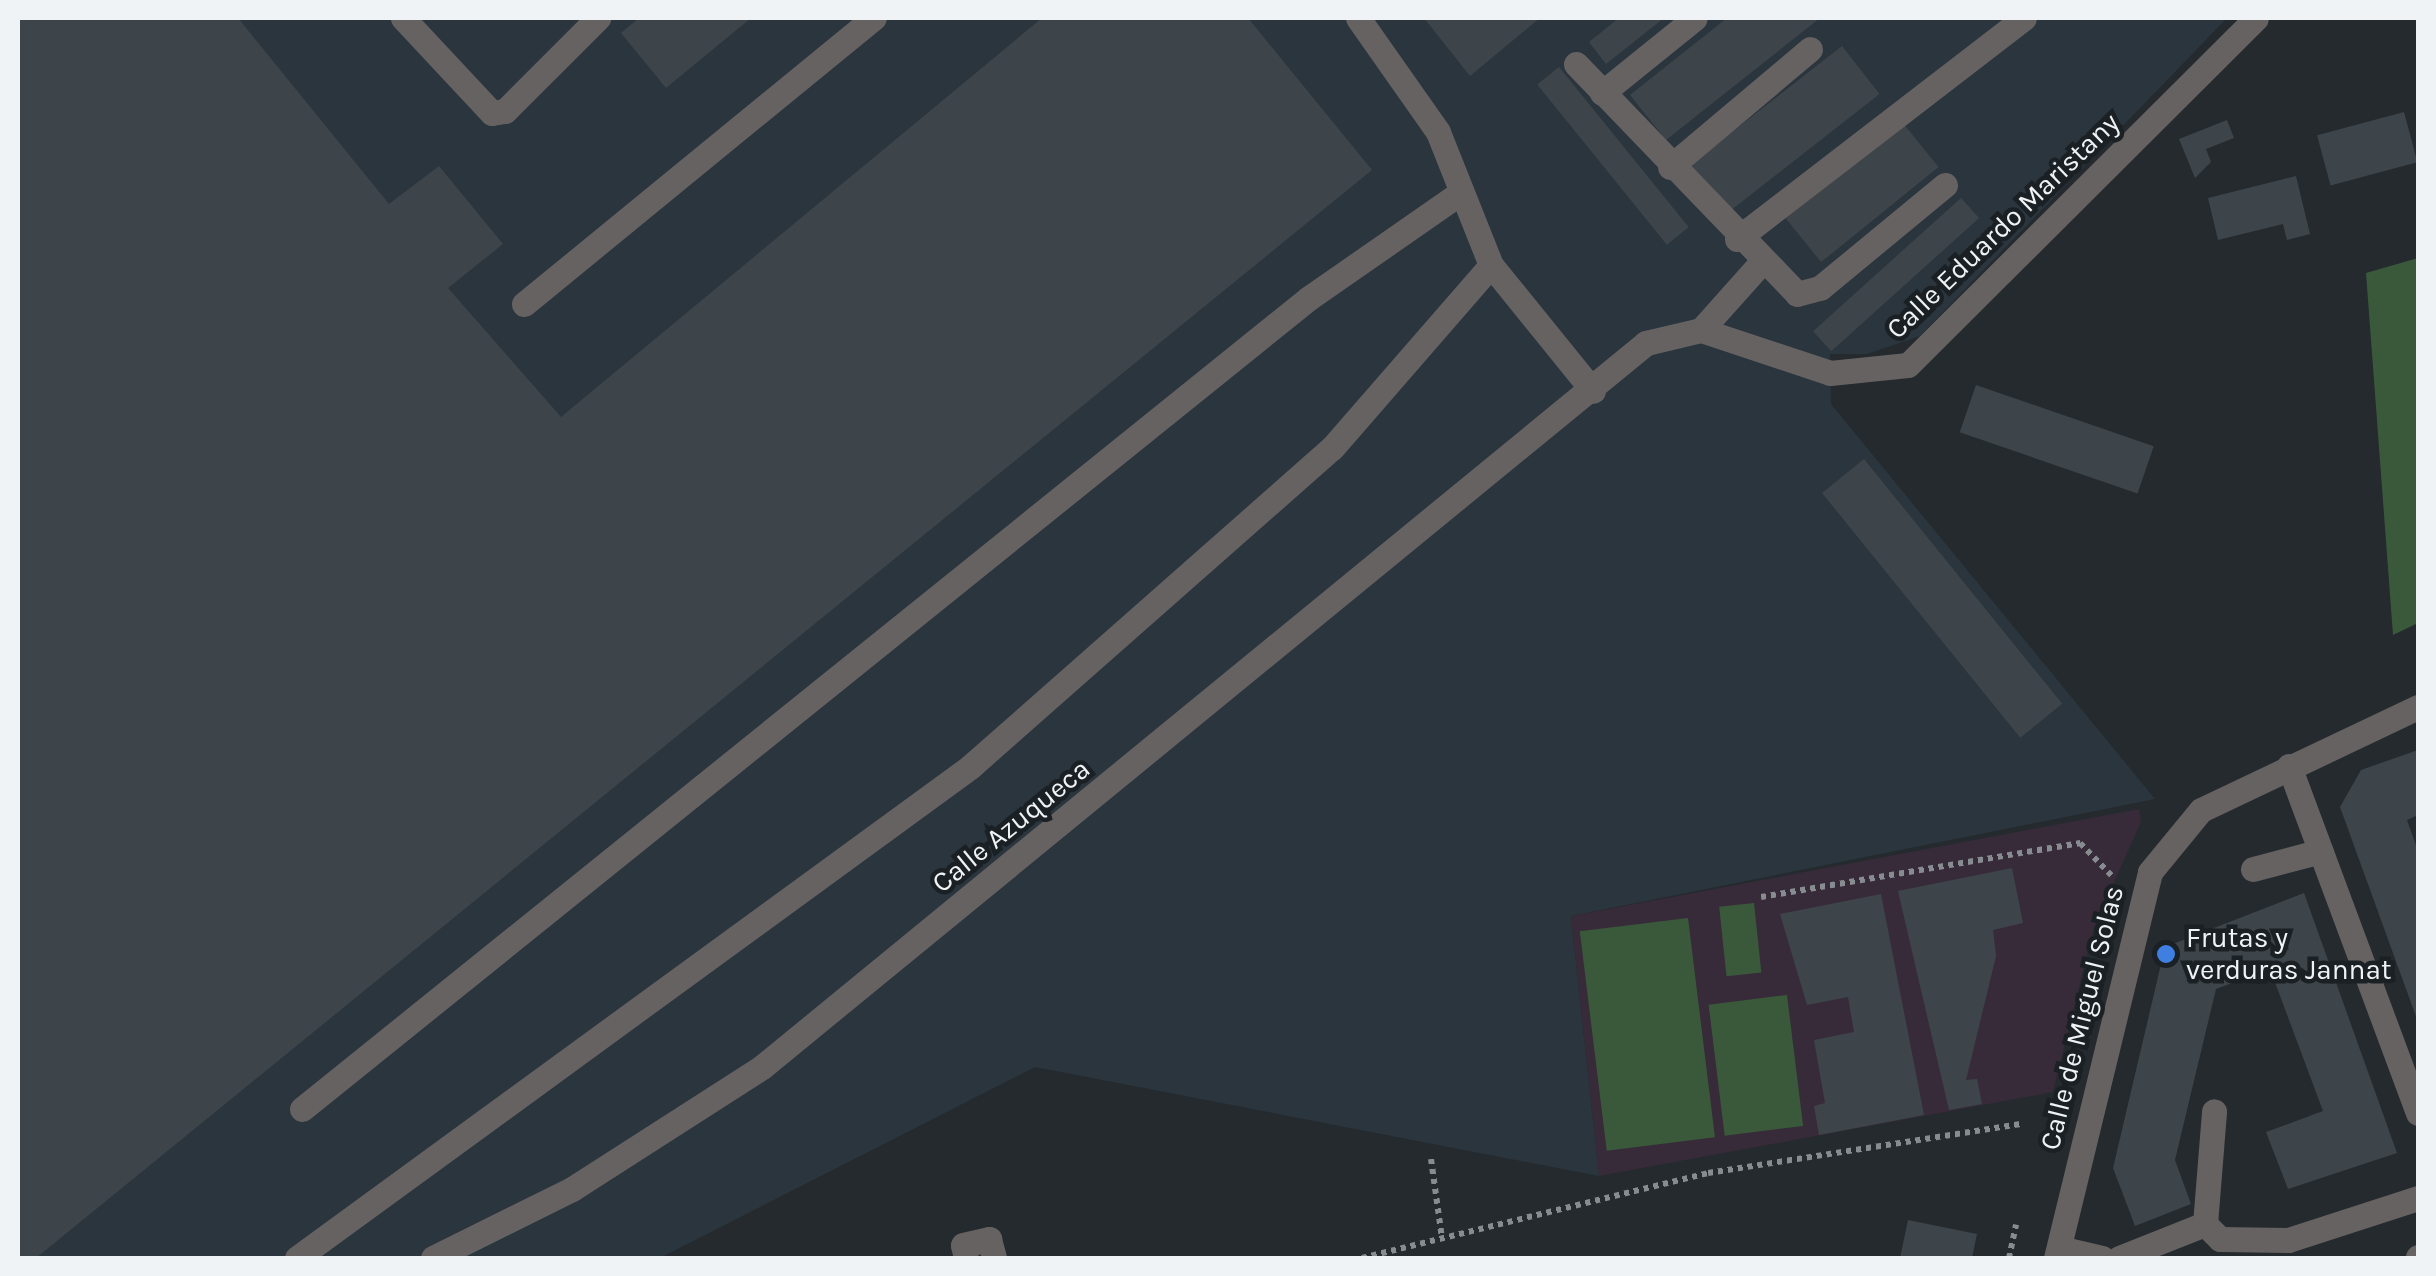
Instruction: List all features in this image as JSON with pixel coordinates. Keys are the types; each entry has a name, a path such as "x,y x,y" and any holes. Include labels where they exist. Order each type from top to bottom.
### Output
{"street":[{"path":"402,18 492,112 504,111 598,18"},
{"path":"524,304 874,18"},
{"path":"1358,18 1438,132 1456,196 1491,265 1593,391 1646,343 1702,330 1760,264"},
{"path":"1602,93 1695,18"},
{"path":"1737,239 2024,18"},
{"name":"Calle Eduardo Maristany","path":"1702,330 1830,373 1908,364 2256,18"},
{"path":"1670,167 1810,49"},
{"path":"1576,64 1760,264 1805,296 1945,185"},
{"path":"302,1109 1294,310 1456,196"},
{"path":"297,1258 970,767 1332,448 1491,265"},
{"name":"Calle Azuqueca","path":"433,1258 572,1189 762,1067 1593,391"},
{"name":"Calle de Miguel Solas","path":"2057,1253 2150,872 2201,810 2418,707"},
{"path":"2289,766 2418,1113"},
{"path":"2254,870 2322,851"},
{"path":"2214,1112 2205,1224 2220,1239 2288,1240 2418,1198"},
{"path":"2119,1258 2205,1224"},
{"path":"966,1258 962,1245 990,1240 994,1258"},
{"path":"2057,1253 2102,1258"}],"path":[{"path":"1761,898 2080,843 2112,876"},
{"path":"1362,1258 1708,1173 2022,1124"},
{"path":"1431,1159 1442,1238"},
{"path":"2009,1258 2016,1225"}],"shaded area":[{"path":"18,18 2227,18 1920,336 1867,354 1830,354 1831,404 2155,799 1571,916 1599,1176 1035,1067 660,1258 18,1258"},
{"path":"2139,809 2141,822 2094,927 2053,1092 1599,1176 1571,916"}],"green space":[{"path":"2418,258 2418,623 2393,635 2366,273"},
{"path":"1754,903 1761,973 1727,976 1719,907"},
{"path":"1688,918 1715,1137 1607,1151 1580,931"},
{"path":"1787,995 1803,1126 1725,1136 1709,1005"}],"building":[{"path":"18,18 238,18 389,204 439,166 503,244 448,288 561,417 1042,18 1248,18 1372,170 36,1258 18,1258"},
{"path":"639,18 751,18 666,88 621,33"},
{"path":"1424,18 1540,18 1470,76"},
{"path":"1619,18 1664,18 1606,64 1589,42"},
{"path":"1727,18 1820,18 1666,140 1630,95"},
{"path":"1842,46 1880,94 1727,213 1690,165"},
{"path":"1559,67 1689,227 1667,245 1537,85"},
{"path":"2404,112 2417,162 2331,186 2317,135"},
{"path":"2227,120 2234,138 2206,149 2211,162 2195,178 2179,139"},
{"path":"1902,122 1939,167 1821,262 1785,217"},
{"path":"2296,176 2310,234 2287,240 2283,224 2218,240 2208,198"},
{"path":"1961,198 1979,218 1831,351 1813,331"},
{"path":"1976,385 2154,446 2137,493 1960,432"},
{"path":"1864,459 2062,704 2020,738 1822,493"},
{"path":"2418,750 2418,815 2407,820 2418,851 2418,1022 2340,807 2361,770"},
{"path":"2012,868 2023,923 1993,930 1996,956 1966,1080 1977,1079 1982,1104 1949,1110 1898,891"},
{"path":"2304,893 2397,1153 2288,1189 2266,1132 2323,1111 2270,969 2216,989 2175,1160 2191,1204 2135,1226 2113,1168 2165,947"},
{"path":"1881,894 1924,1115 1819,1135 1814,1106 1825,1103 1814,1040 1854,1032 1848,997 1807,1005 1780,914"},
{"path":"1908,1220 1977,1234 1972,1258 1900,1258"}],"place":[{"name":"Frutas y verduras Jannat","path":"2166,954"}]}
